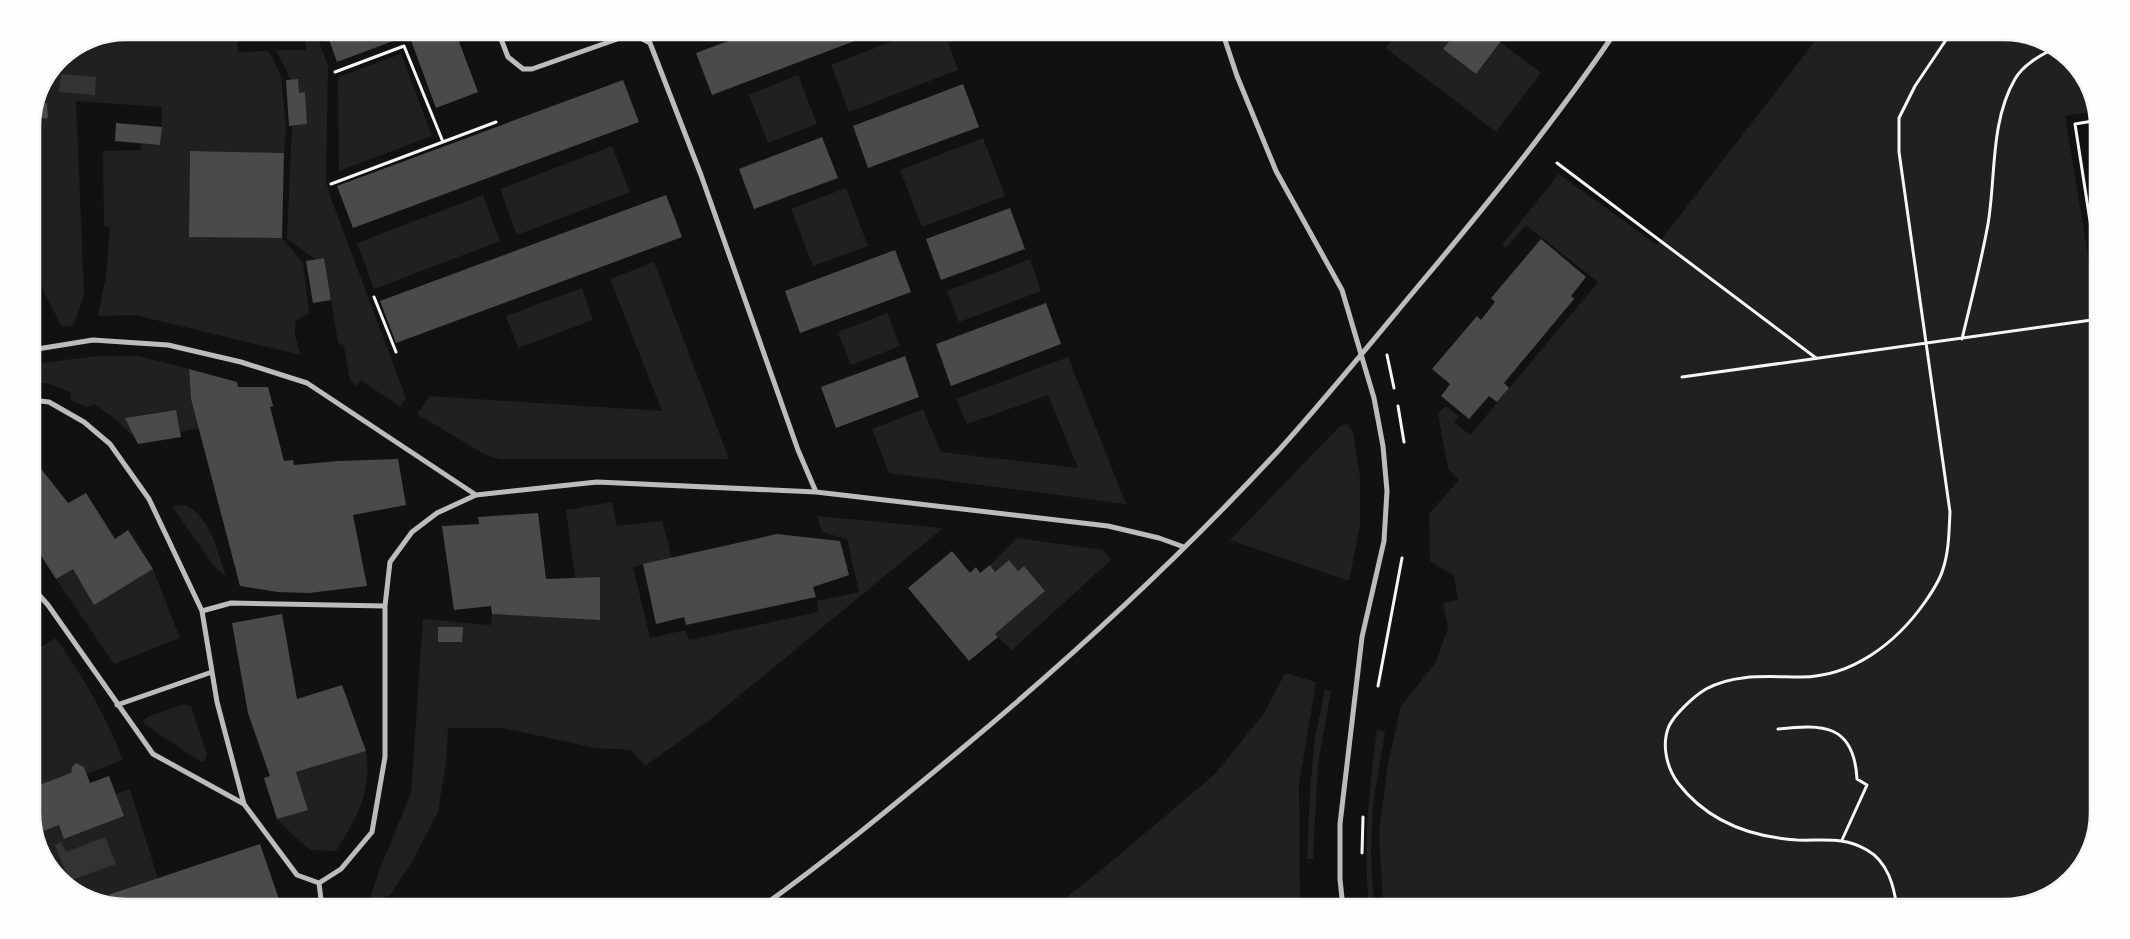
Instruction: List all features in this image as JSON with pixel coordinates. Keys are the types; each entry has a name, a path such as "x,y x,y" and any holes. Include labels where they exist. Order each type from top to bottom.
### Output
{"street":[{"path":"501,40 508,57 523,69 532,69 615,40"},
{"path":"644,40 650,43 701,175 798,450 816,492"},
{"path":"1225,40 1237,76 1276,171 1342,290 1374,398 1383,446 1387,491 1384,541 1362,637 1345,776 1340,824 1340,879 1342,899"},
{"path":"772,899 810,872 1006,712 1097,631 1184,547 1279,449 1362,355 1468,227 1609,40"},
{"path":"40,349 93,340 168,345 241,362 307,383 476,495"},
{"path":"40,401 49,402 84,422 110,444 149,499 202,610 217,702 244,804 297,875 319,883"},
{"path":"319,883 341,869 372,832 385,757 385,606 390,562 412,532 437,513 476,495 597,482 816,492 1108,526 1159,538 1184,547"},
{"path":"40,596 153,754 244,804"},
{"path":"202,610 231,603 385,606"},
{"path":"117,705 212,672"},
{"path":"319,883 321,899"}],"path":[{"path":"1896,899 1893,884 1882,863 1867,850 1842,840 1797,840 1764,836 1741,829 1715,817 1690,800 1672,774 1665,750 1669,726 1694,696 1720,681 1748,677 1814,677 1843,669 1872,656 1890,643 1913,620 1943,570 1948,546 1950,512 1899,152 1899,118 1915,86 1946,40"},
{"path":"335,72 404,46 443,142"},
{"path":"1962,339 1988,222 1998,128 2007,98 2016,78 2036,57 2047,52"},
{"path":"2090,121 2075,124 2090,221"},
{"path":"331,184 496,122"},
{"path":"1557,163 1816,359"},
{"path":"374,297 396,352"},
{"path":"1682,377 1962,339 2090,319"},
{"path":"1388,350 1386,357 1394,390"},
{"path":"1396,398 1404,432 1405,450"},
{"path":"1378,687 1404,549"},
{"path":"1778,729 1810,725 1825,728 1837,733 1850,746 1856,762 1857,779 1867,785 1842,840"},
{"path":"1362,862 1363,816"}],"shaded area":[{"path":"126,40 237,40 238,52 269,51 281,76 286,126 284,153 190,151 189,237 282,238 303,263 309,313 295,322 295,336 301,355 135,315 98,316 106,276 110,227 104,226 103,151 141,150 141,143 160,145 162,107 76,101 84,294 74,325 62,327 40,284 40,120 48,118 47,103 43,103 49,88 69,61 78,54 109,42"},
{"path":"305,40 318,40 328,66 326,181 406,398 400,407 361,380 357,386 350,381 344,346 338,342 324,258 315,259 287,239 292,126 307,124 305,93 299,93 298,79 291,80 276,50 306,50"},
{"path":"896,40 947,40 958,70 849,112 831,65"},
{"path":"1392,40 1450,40 1443,49 1476,74 1501,43 1541,73 1496,132 1386,48"},
{"path":"1816,40 2004,40 2021,42 2052,54 2076,78 2085,98 2089,112 2065,116 2090,267 2090,813 2088,830 2078,856 2069,870 2052,885 2026,896 2004,899 1383,899 1379,832 1388,764 1401,706 1436,662 1448,628 1443,603 1458,600 1454,576 1430,561 1429,514 1459,480 1448,469 1438,414 1446,406 1459,416 1454,422 1470,435 1598,282 1526,225 1506,248 1502,245 1559,174 1657,245"},
{"path":"401,54 432,136 339,171 338,77"},
{"path":"61,74 96,77 95,95 59,92"},
{"path":"798,75 817,124 768,143 749,95"},
{"path":"983,138 1005,196 922,227 900,170"},
{"path":"612,146 630,192 517,235 500,189"},
{"path":"846,188 868,246 813,266 791,209"},
{"path":"483,195 500,241 374,289 357,243"},
{"path":"1030,259 1041,291 959,322 947,291"},
{"path":"654,262 729,459 500,459 484,454 417,414 430,396 662,411 610,279"},
{"path":"582,288 593,320 518,348 506,316"},
{"path":"887,313 900,346 851,365 838,332"},
{"path":"99,356 139,356 189,369 191,399 199,428 180,432 176,410 126,418 135,438 114,418 94,404 87,407 71,400 70,392 50,384 40,382 40,363"},
{"path":"1068,357 1126,504 889,473 872,429 923,409 941,452 1078,468 1048,395 967,424 956,399"},
{"path":"1347,424 1353,432 1360,477 1360,524 1349,581 1230,540 1339,427"},
{"path":"612,502 617,526 662,521 672,558 633,567 650,638 686,630 689,640 818,612 817,601 859,592 847,539 822,532 817,516 943,528 711,719 645,766 631,750 596,748 502,728 448,728 446,762 438,812 413,860 390,895 380,899 370,899 411,793 423,619 491,625 492,614 600,620 600,577 575,578 566,510"},
{"path":"185,505 202,518 212,536 226,577 213,565 172,506"},
{"path":"1017,538 1103,550 1111,560 1012,650 995,634 1045,591 1024,566 1018,571 1009,560 995,572 990,565"},
{"path":"73,569 94,604 153,569 180,638 114,664 56,579"},
{"path":"56,638 93,697 109,727 123,760 86,774 84,767 76,763 72,767 71,773 40,785 40,648"},
{"path":"1285,673 1316,682 1299,784 1300,899 1064,899 1215,774 1265,712"},
{"path":"1325,689 1331,691 1318,764 1313,859 1307,859 1310,790 1315,738"},
{"path":"184,704 191,706 207,755 204,762 201,762 144,724 144,720 147,717"},
{"path":"1377,729 1385,732 1373,804 1371,855 1373,899 1368,899 1367,841"},
{"path":"366,751 367,779 365,792 350,827 336,851 311,850 277,819 308,809 296,772"},
{"path":"130,789 158,879 123,899 93,892 74,881 54,861 42,831 59,825 65,839 124,816 116,794"},
{"path":"105,837 116,864 73,880 67,875 55,845 61,842 66,852"}],"building":[{"path":"329,40 396,40 337,62"},
{"path":"411,40 458,40 478,92 436,108"},
{"path":"731,40 857,40 712,95 696,53"},
{"path":"1450,40 1502,40 1476,74 1443,49"},
{"path":"298,79 299,93 305,92 307,124 289,126 286,80"},
{"path":"623,80 639,122 353,228 337,186"},
{"path":"963,84 979,127 868,168 853,126"},
{"path":"43,103 47,103 48,118 40,119"},
{"path":"116,123 162,127 160,145 115,141"},
{"path":"822,137 838,178 754,209 739,169"},
{"path":"190,151 284,153 282,238 189,237"},
{"path":"666,195 682,237 396,343 380,301"},
{"path":"1010,208 1025,249 941,280 926,239"},
{"path":"1541,239 1586,277 1571,296 1574,299 1504,383 1509,388 1497,402 1489,396 1469,419 1441,396 1450,384 1432,369 1477,316 1481,320 1495,302 1491,298"},
{"path":"895,250 911,292 800,333 785,291"},
{"path":"324,258 331,300 313,303 306,261"},
{"path":"1046,303 1061,344 951,386 936,344"},
{"path":"905,356 919,397 836,428 821,387"},
{"path":"189,369 237,382 238,387 268,387 273,406 270,407 284,461 293,460 294,465 398,459 406,505 353,515 367,586 309,593 278,592 240,586 191,399"},
{"path":"176,410 181,437 138,444 125,418"},
{"path":"40,467 68,503 86,493 115,539 128,530 153,569 94,605 73,569 56,579 40,554"},
{"path":"538,513 546,579 600,577 600,620 492,614 491,606 454,610 442,526 479,524 478,517"},
{"path":"777,534 840,541 849,575 813,587 816,597 686,625 684,617 656,624 643,564"},
{"path":"952,551 970,573 976,567 980,573 990,565 995,572 1009,560 1018,571 1024,566 1045,591 995,634 998,637 969,661 908,588"},
{"path":"282,614 297,699 342,685 366,751 296,772 308,810 277,819 264,778 270,776 248,713 232,623"},
{"path":"438,627 463,627 462,642 438,642"},
{"path":"76,763 84,767 90,783 109,776 124,816 64,839 59,825 42,831 40,819 40,785 71,773 72,767"},
{"path":"260,844 279,899 126,899 109,897 108,895"}]}
